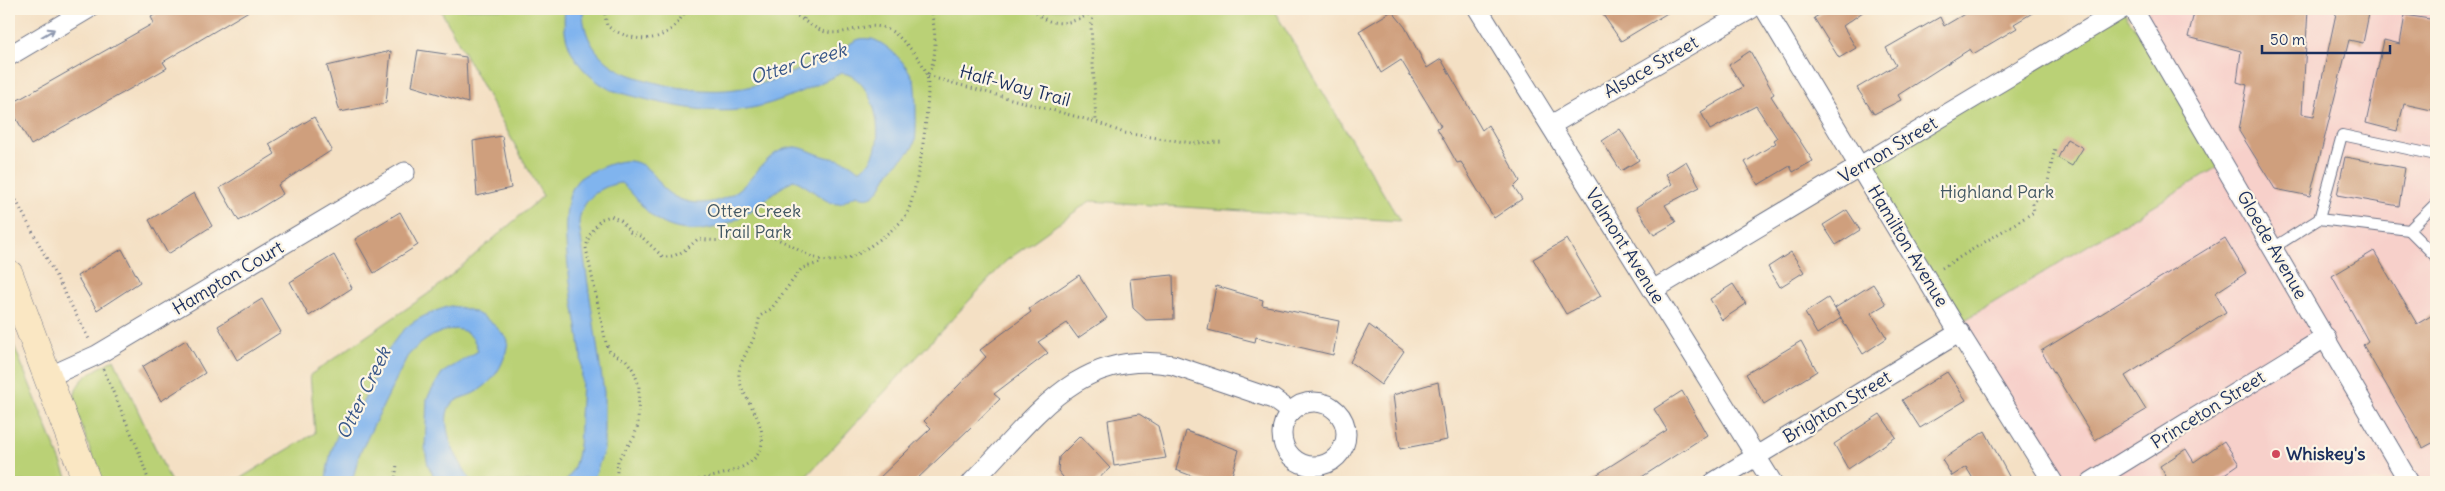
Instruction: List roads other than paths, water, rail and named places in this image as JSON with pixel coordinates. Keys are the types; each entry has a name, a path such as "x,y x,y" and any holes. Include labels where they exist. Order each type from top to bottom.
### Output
{"street":[{"path":"9,56 88,9"},
{"name":"Valmont Avenue","path":"1478,9 1772,482"},
{"name":"Alsace Street","path":"1550,126 1751,9"},
{"name":"Hamilton Avenue","path":"1765,9 2053,482"},
{"name":"Vernon Street","path":"1653,290 2122,9"},
{"name":"Gloede Avenue","path":"2133,9 2409,482"},
{"name":"Hampton Court","path":"48,377 97,355 405,172"},
{"path":"9,274 87,482"},
{"name":"Brighton Street","path":"1714,482 1960,332"},
{"name":"Princeton Street","path":"2091,482 2326,337"},
{"path":"978,480 1058,393 1090,374 1115,366 1137,362 1158,362 1173,365 1273,399 1291,412"}],"lane":[{"path":"2319,218 2342,135 2436,155"},
{"path":"2409,230 2436,203"},
{"path":"2272,248 2319,218 2409,230 2436,257"}],"water":[{"path":"565,9 583,9 586,32 590,42 596,51 612,66 622,72 648,81 694,90 741,88 776,79 796,71 834,54 857,40 872,39 884,45 907,68 914,81 915,92 916,129 913,146 891,170 878,191 869,197 857,195 836,204 793,180 739,218 719,226 697,230 676,228 656,219 621,183 613,184 598,191 587,202 580,216 579,224 604,392 604,449 593,482 565,482 574,468 580,434 582,365 571,292 566,238 566,214 570,194 578,180 584,175 613,163 621,161 634,162 651,172 666,191 675,197 695,203 705,203 725,198 734,193 772,156 786,148 801,148 843,161 858,170 869,162 875,149 878,134 876,117 864,87 854,77 842,73 771,103 730,111 713,111 678,106 611,90 590,75 574,57 566,34 564,22"},
{"path":"451,306 476,313 490,321 508,340 502,364 493,378 481,389 455,401 448,410 447,428 449,437 457,457 471,482 437,482 428,465 425,449 427,398 442,373 478,351 473,339 465,332 456,329 434,335 424,341 407,357 359,455 352,482 326,482 333,446 338,434 358,410 394,341 412,323 431,313"}],"place":[{"name":"Whiskey's","path":"2276,454"}],"water label":[{"name":"Otter Creek","path":"798,63"},
{"name":"Otter Creek","path":"363,393"}],"park label":[{"name":"Highland Park","path":"1997,192"},
{"name":"Otter Creek Trail Park","path":"754,221"}]}
